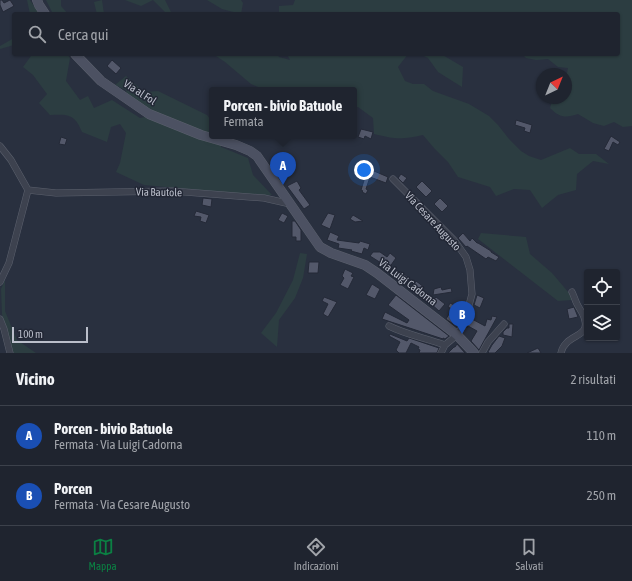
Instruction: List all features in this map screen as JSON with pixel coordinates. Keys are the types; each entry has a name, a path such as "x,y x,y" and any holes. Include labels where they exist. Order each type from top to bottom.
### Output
{"street":[{"path":"37,0 44,12"},
{"name":"Via al Fol","path":"77,56 101,81 149,114 201,135"},
{"name":"Via Luigi Cadorna","path":"201,135 209,137"},
{"name":"Via Luigi Cadorna","path":"215,139 250,151 263,163 320,247 331,254 365,265 377,273 457,335 471,352"},
{"path":"0,146 28,190 27,200 18,227 9,263 0,282"},
{"name":"Via Cesare Augusto","path":"393,179 454,240 466,257 470,270 472,294 464,324 457,335"},
{"name":"Via Bautole","path":"28,190 56,193 172,191 264,198 286,203 288,201"},
{"path":"561,353 566,342 581,334 585,329 586,323 584,315 576,304 572,292"},
{"path":"0,319 10,353"},
{"path":"482,353 488,342 504,324"},
{"path":"389,326 402,332 445,345"},
{"path":"441,353 445,345 457,335"}],"shaded area":[{"path":"27,0 30,0 38,12 30,12"},
{"path":"46,0 61,0 61,6 66,12 52,12"},
{"path":"102,0 104,12 96,12 94,2"},
{"path":"125,0 153,0 141,6"},
{"path":"153,0 165,0 171,12 165,12"},
{"path":"207,0 241,0 243,3 241,12 233,12 222,9"},
{"path":"295,0 632,0 632,126 623,127 614,122 604,126 593,123 578,114 563,116 557,114 550,108 551,104 572,104 572,68 558,67 548,59 536,60 526,58 524,56 620,56 620,12 279,12 279,6 293,5"},
{"path":"12,39 12,46 0,49 0,46"},
{"path":"31,56 68,56 70,58 66,81 80,100 88,96 94,108 112,100 140,118 145,117 142,105 127,94 126,90 115,85 126,76 144,92 158,91 207,115 209,117 209,139 222,139 221,147 248,158 253,175 272,195 256,195 144,185 116,172 120,163 126,133 120,124 111,127 107,142 82,132 74,118 70,116 50,115 39,103 47,94 33,75 23,67"},
{"path":"216,56 278,56 290,60 288,56 406,56 398,67 405,81 413,84 424,84 433,91 469,104 489,116 521,151 529,156 541,160 570,148 579,154 596,154 609,164 593,161 577,174 576,190 558,195 542,208 530,190 514,189 496,196 490,187 458,177 448,162 423,135 409,138 398,138 374,134 373,118 357,107 357,87 258,87 251,84"},
{"path":"424,56 444,56 463,67 462,87 438,72 428,58"},
{"path":"481,233 526,237 530,254 552,273 569,293 572,300 558,301 478,239"},
{"path":"300,253 307,254 303,278 295,298 279,320 277,347 261,333 276,313 293,280"},
{"path":"5,280 5,311 17,340 36,353 9,353 2,314 1,289"}],"building":[{"path":"0,0 4,3 10,0 14,6 3,12 0,5"},
{"path":"112,60 121,68 116,74 107,66"},
{"path":"516,120 532,125 530,133 524,131 525,128 515,125"},
{"path":"361,129 373,132 371,139 365,136 364,139 358,137"},
{"path":"611,136 620,142 618,145 613,142 609,151 604,149"},
{"path":"61,137 67,139 65,145 59,144"},
{"path":"367,168 388,177 386,183 370,177 366,194 361,190 365,177 360,175 363,169 366,170"},
{"path":"401,174 407,178 403,183 398,178"},
{"path":"297,181 301,188 299,190 310,205 304,209 287,186"},
{"path":"422,181 432,191 426,197 416,187"},
{"path":"203,198 212,199 211,207 202,205"},
{"path":"440,198 448,206 442,212 434,204"},
{"path":"196,211 209,215 206,223 200,221 201,217 194,216"},
{"path":"282,213 288,216 284,223 278,220"},
{"path":"328,213 335,215 330,229 321,225"},
{"path":"353,215 363,221 355,222 350,219"},
{"path":"292,221 295,221 301,230 301,241 296,241 296,237 292,237"},
{"path":"330,232 339,236 337,240 359,243 360,241 370,244 368,250 364,248 362,254 351,251 352,250 338,248 339,244 327,240"},
{"path":"463,233 470,241 472,238 477,243 499,257 496,261 488,257 486,259 467,246 466,247 458,238"},
{"path":"373,252 380,252 387,257 390,253 396,258 389,268 370,256"},
{"path":"309,262 319,262 318,273 308,273"},
{"path":"345,269 353,273 351,276 354,277 348,289 340,285 344,278 342,276"},
{"path":"400,271 408,277 402,284 394,277"},
{"path":"416,281 424,287 419,294 411,288"},
{"path":"372,284 380,289 375,299 366,295"},
{"path":"441,287 442,290 451,288 452,292 433,295 434,289"},
{"path":"396,295 449,336 443,339 382,319 385,312 407,323 409,320 388,305"},
{"path":"477,295 484,298 480,308 474,305"},
{"path":"324,297 337,302 328,317 323,314 328,304 322,301"},
{"path":"436,297 445,304 439,311 430,303"},
{"path":"450,303 462,309 463,304 465,304 461,317 458,316 453,324 446,319 452,309 448,307"},
{"path":"574,307 578,317 569,319 567,309"},
{"path":"471,314 474,316 472,319 485,326 487,319 491,320 492,316 497,317 479,350 471,341 477,331 468,326 467,328"},
{"path":"509,324 513,324 512,337 503,335 503,332 509,328"},
{"path":"390,334 407,341 409,338 439,348 437,353 419,353 419,347 411,343 406,353 399,353 396,350 400,342 389,336"},
{"path":"499,336 505,338 502,346 495,353 489,353 488,352 492,345"},
{"path":"457,344 465,353 448,353 455,347"},
{"path":"538,348 541,353 527,353"}],"place":[{"name":"Porcen - bivio Batuole","path":"283,185"},
{"name":"Porcen","path":"462,334"}]}
